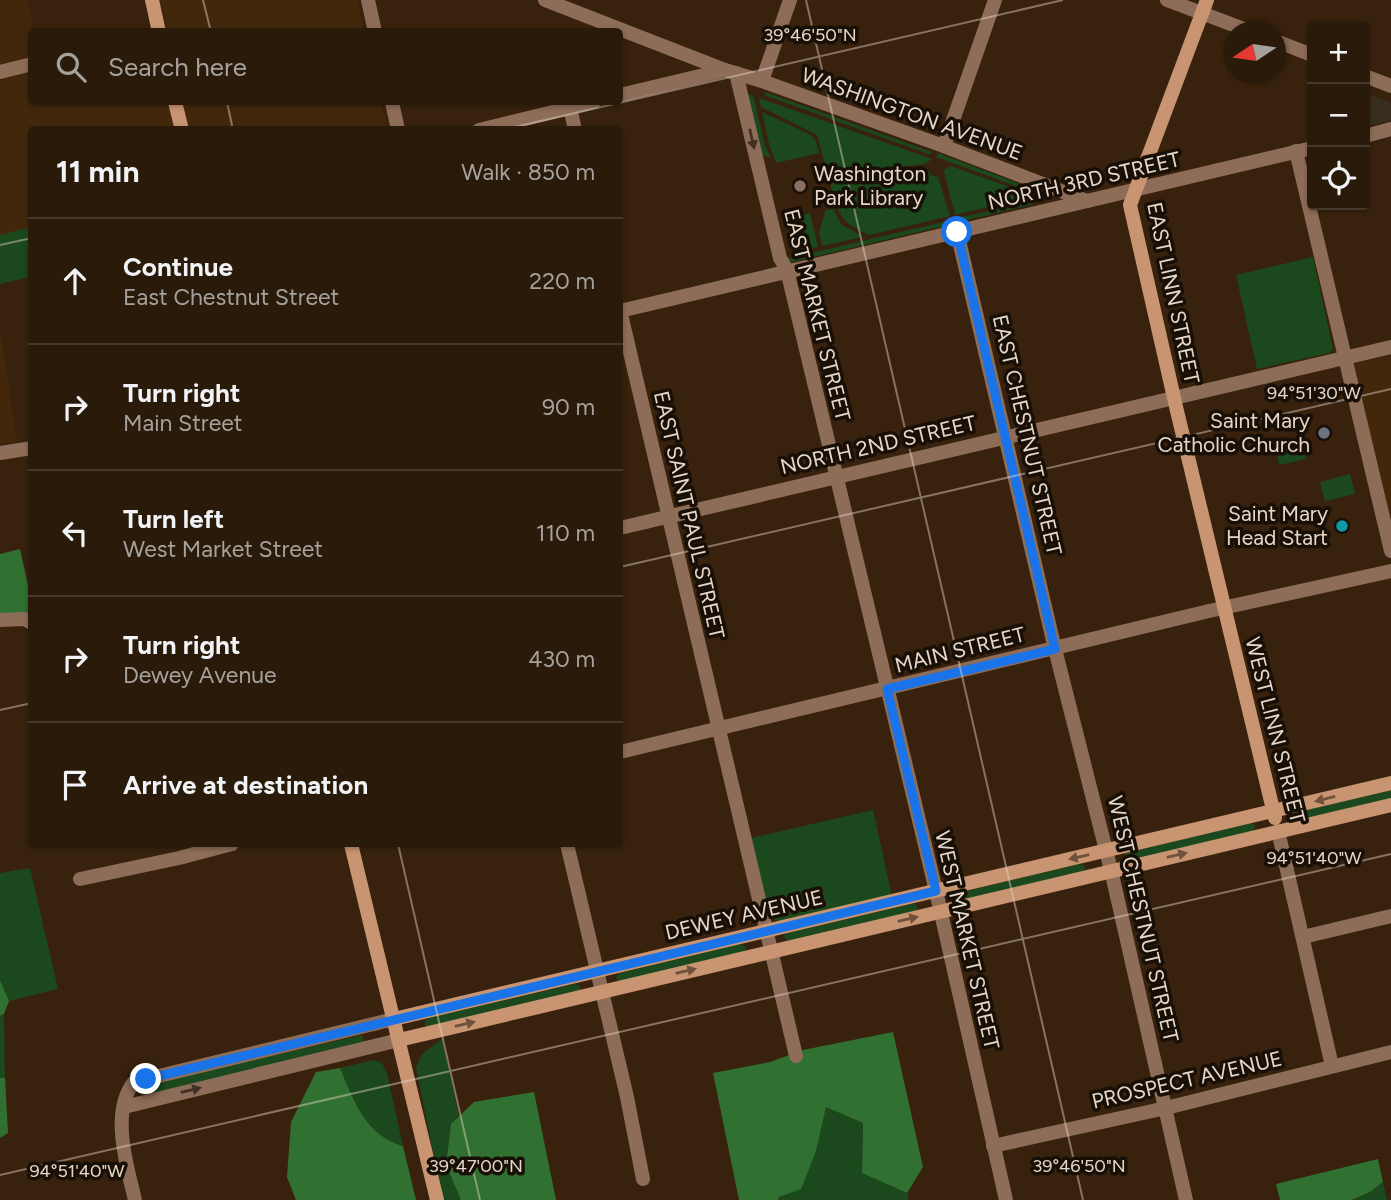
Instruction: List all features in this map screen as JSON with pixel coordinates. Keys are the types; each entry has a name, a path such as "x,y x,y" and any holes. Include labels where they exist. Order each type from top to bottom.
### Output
{"street":[{"path":"152,0 158,28"},
{"path":"368,0 374,28"},
{"path":"545,0 579,6 731,71"},
{"path":"762,81 790,0"},
{"path":"944,146 995,0"},
{"path":"1167,0 1205,6 1232,21"},
{"path":"1134,191 1205,6"},
{"path":"1286,45 1307,53"},
{"path":"0,72 28,65"},
{"path":"623,94 731,71"},
{"name":"WASHINGTON AVENUE","path":"731,71 944,146 1087,201"},
{"name":"EAST MARKET STREET","path":"731,71 780,258 787,271 887,689"},
{"path":"1370,78 1391,86"},
{"path":"177,105 181,126"},
{"path":"393,105 397,126"},
{"path":"495,126 580,105"},
{"path":"570,107 574,126"},
{"path":"1370,134 1391,129"},
{"name":"NORTH 3RD STREET","path":"623,310 1307,149"},
{"path":"1296,151 1391,551"},
{"name":"EAST LINN STREET","path":"1134,191 1130,205 1224,608"},
{"name":"EAST CHESTNUT STREET","path":"957,232 1055,649"},
{"name":"EAST SAINT PAUL STREET","path":"623,324 796,1056"},
{"name":"NORTH 2ND STREET","path":"623,527 1391,347"},
{"path":"0,453 28,449"},
{"name":"MAIN STREET","path":"623,751 1224,608 1391,571"},
{"name":"WEST LINN STREET","path":"1224,608 1332,1066"},
{"path":"0,620 28,621"},
{"name":"WEST CHESTNUT STREET","path":"1055,649 1111,870 1186,1200"},
{"name":"WEST MARKET STREET","path":"887,689 1006,1200"},
{"name":"DEWEY AVENUE","path":"1391,783 134,1082 124,1107 1391,805"},
{"path":"80,879 219,847"},
{"path":"352,847 436,1200"},
{"path":"568,847 627,1097 643,1179"},
{"path":"1303,937 1391,916"},
{"name":"PROSPECT AVENUE","path":"993,1146 1166,1108 1391,1052"},
{"path":"124,1107 122,1132 135,1200"}],"shaded area":[{"path":"0,0 27,0 33,28 28,28 28,105 382,105 387,126 28,126 28,228 0,235"},
{"path":"160,0 357,0 363,28 167,28"},
{"path":"1370,95 1391,103 1391,120 1370,126"},
{"path":"0,327 17,442 0,444"},
{"path":"1391,356 1391,525 1354,368 1357,363"}],"green space":[{"path":"765,92 932,152 931,155 764,95"},
{"path":"746,94 753,95 765,145 771,158 760,154"},
{"path":"759,98 932,159 925,164 828,176 817,135 761,107"},
{"path":"762,112 811,135 816,141 819,153 776,163"},
{"path":"938,153 1033,189 1038,194 936,157"},
{"path":"951,166 1035,196 955,215 944,172"},
{"path":"928,170 931,175 938,177 950,216 869,235 851,225 841,215 830,182"},
{"path":"1033,201 1034,204 963,221 962,217"},
{"path":"833,209 841,224 863,237 822,246 819,232 826,210"},
{"path":"810,213 818,247 797,252 789,218"},
{"path":"951,220 952,224 792,262 786,259"},
{"path":"28,228 28,277 0,284 0,235"},
{"path":"1313,257 1333,349 1329,353 1257,369 1236,275"},
{"path":"1304,449 1306,459 1279,465 1277,455"},
{"path":"1350,474 1355,494 1325,501 1320,482"},
{"path":"20,549 28,585 28,617 0,616 0,554"},
{"path":"1391,790 1391,799 1299,820 1294,815 1297,812"},
{"path":"873,810 892,896 780,922 773,919 768,911 751,838"},
{"path":"1251,823 1255,825 1254,832 1124,860 1126,853"},
{"path":"1084,865 1085,869 1082,872 955,903 951,901 954,894"},
{"path":"30,868 58,989 9,1001 0,980 0,873"},
{"path":"916,904 918,909 790,941 784,936 787,933"},
{"path":"740,944 745,946 746,951 743,953 622,981 616,977 620,973"},
{"path":"0,980 9,1001 4,1014 0,1016"},
{"path":"579,985 581,990 577,993 426,1027 424,1023 428,1018"},
{"path":"4,1014 5,1078 0,1078 0,1016"},
{"path":"893,1032 923,1167 907,1193 862,1173 863,1123 826,1107 816,1151 801,1189 779,1197 778,1200 739,1200 713,1073 770,1062 803,1050"},
{"path":"362,1035 365,1044 145,1095 140,1093 142,1086"},
{"path":"442,1039 459,1116 451,1124 446,1165 461,1200 443,1200 416,1068 422,1054"},
{"path":"374,1060 382,1063 387,1073 403,1146 379,1134 370,1125 356,1104 340,1068"},
{"path":"340,1068 356,1104 370,1125 390,1141 403,1146 416,1200 296,1200 287,1177 291,1122 316,1072"},
{"path":"0,1078 5,1078 8,1133 0,1138"},
{"path":"534,1092 556,1200 461,1200 446,1165 451,1124 474,1102"},
{"path":"825,1106 863,1123 862,1173 907,1193 909,1200 778,1200 816,1151"},
{"path":"1378,1159 1383,1182 1370,1192 1351,1200 1280,1200 1276,1184"},
{"path":"1383,1182 1387,1200 1351,1200 1370,1192"}],"place":[{"name":"Washington Park Library","path":"800,186"},
{"name":"Saint Mary Catholic Church","path":"1324,433"},
{"name":"Saint Mary Head Start","path":"1342,526"}],"route":[{"path":"146,1079 936,891 887,689 1055,649 957,232"}]}
